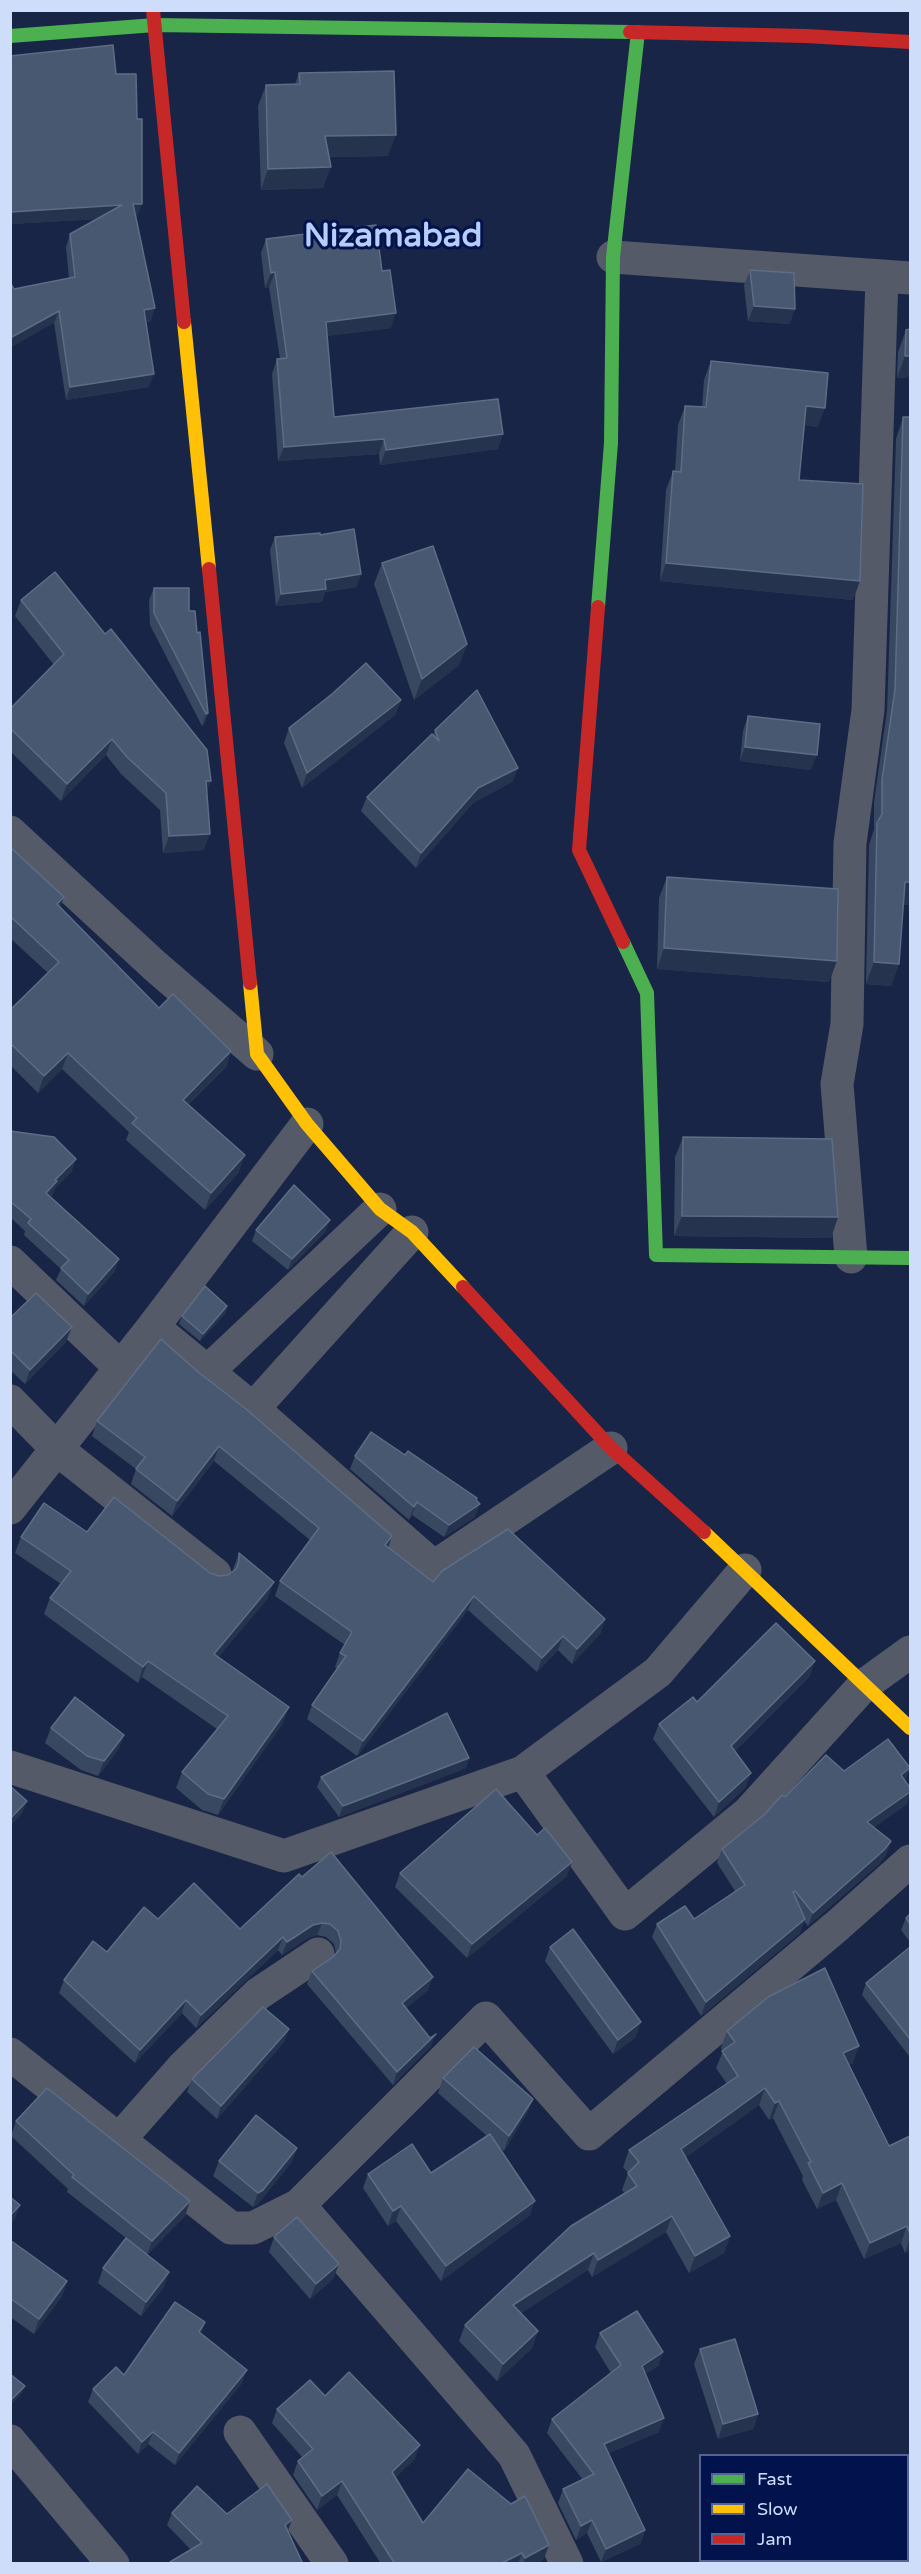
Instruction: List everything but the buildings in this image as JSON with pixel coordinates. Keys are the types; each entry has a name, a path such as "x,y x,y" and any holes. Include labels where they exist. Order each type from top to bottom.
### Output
{"main road":[{"path":"153,10 257,1054 307,1124 380,1209 412,1232 611,1448 745,1570 863,1686 910,1728"},
{"path":"10,36 155,26 207,18 806,36 910,42"},
{"path":"638,32 613,256 611,443 579,850 647,993 656,1255 910,1258"}],"street":[{"path":"613,256 896,277 868,710 850,843 847,1024 837,1084 851,1257"},
{"path":"10,832 155,966 257,1054"},
{"path":"10,1508 58,1450 307,1124"},
{"path":"206,1373 380,1209"},
{"path":"253,1409 412,1232"},
{"path":"10,1262 121,1368"},
{"path":"153,1327 206,1373 253,1409 434,1567 611,1448"},
{"path":"10,1401 58,1450 215,1574"},
{"path":"10,1767 284,1856 524,1772 658,1672 745,1570"},
{"path":"524,1772 625,1914 748,1813 863,1686 910,1652"},
{"path":"10,2054 231,2228 253,2228 299,2205 486,2018 589,2134 828,1934 910,1861"},
{"path":"118,2141 184,2066 258,1994 318,1954"},
{"path":"299,2205 514,2455 567,2564"},
{"path":"240,2432 333,2564"},
{"path":"10,2442 113,2564"}],"traffic: fast":[{"path":"10,36 155,25 630,32"},
{"path":"598,607 611,443 613,257 638,32"},
{"path":"623,942 647,993 656,1255 910,1258"}],"traffic: slow":[{"path":"184,322 209,569"},
{"path":"250,983 257,1054 307,1124 380,1209 412,1232 463,1287"},
{"path":"704,1532 910,1728"}],"traffic: jam":[{"path":"153,10 184,322"},
{"path":"630,32 806,36 910,42"},
{"path":"209,569 250,983"},
{"path":"598,607 579,850 623,942"},
{"path":"463,1287 611,1448 704,1532"},
{"path":"842,2564 846,2562"}],"district":[{"name":"Nizamabad","path":"393,237"}]}
